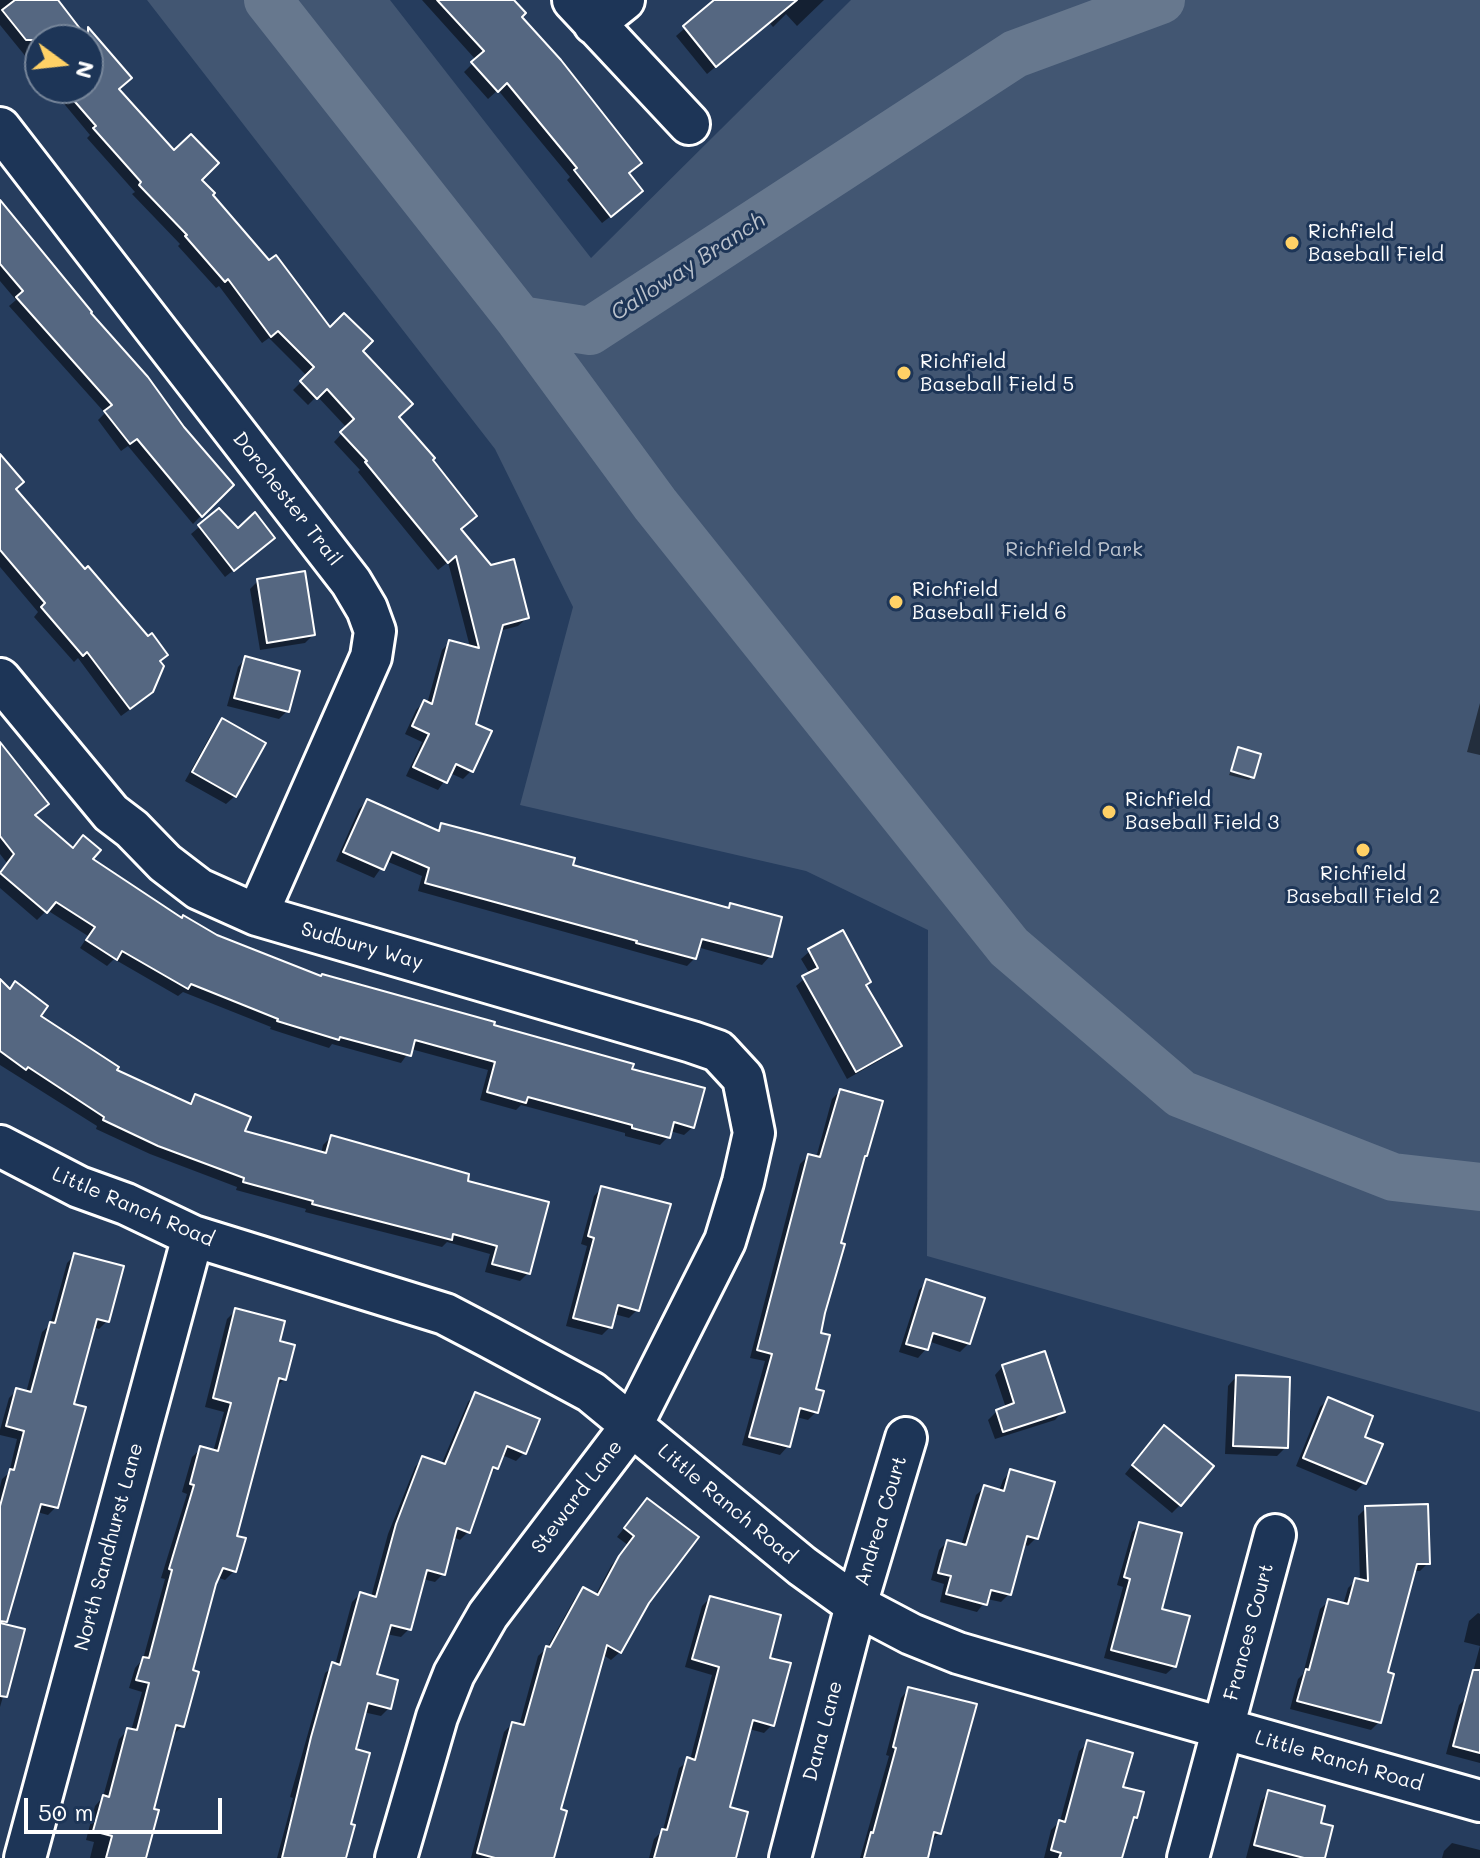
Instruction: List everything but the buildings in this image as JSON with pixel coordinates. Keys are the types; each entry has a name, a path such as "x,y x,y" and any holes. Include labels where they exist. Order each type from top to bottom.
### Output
{"street":[{"path":"597,8 689,124"},
{"name":"Dorchester Trail","path":"0,128 351,582 367,609 375,631 371,657 257,915"},
{"name":"Sudbury Way","path":"0,679 111,813 132,829 165,863 199,889 257,915 718,1051 743,1078 754,1133"},
{"name":"Steward Lane","path":"396,1858 437,1717 454,1674 488,1615 632,1425 725,1241 754,1133"},
{"name":"Little Ranch Road","path":"0,1146 79,1187 126,1204 193,1236 445,1314 591,1392 802,1566 856,1605 911,1634 958,1653 1480,1801"},
{"name":"North Sandhurst Lane","path":"25,1858 193,1236"},
{"name":"Andrea Court","path":"856,1605 906,1438"},
{"name":"Frances Court","path":"1188,1858 1275,1535"},
{"name":"Dana Lane","path":"790,1858 856,1605"}],"green space":[{"name":"Richfield Park","path":"147,0 390,0 591,258 851,0 1480,0 1480,1412 927,1256 928,930 806,871 520,805 573,607 495,449"}],"waterway":[{"path":"268,0 520,320 655,504 1009,947 1181,1094 1393,1177 1480,1187"},
{"name":"Calloway Branch","path":"520,320 590,331 1015,54 1161,0"}],"place":[{"name":"Richfield Baseball Field","path":"1292,243"},
{"name":"Richfield Baseball Field 5","path":"904,373"},
{"name":"Richfield Baseball Field 6","path":"896,602"},
{"name":"Richfield Baseball Field 3","path":"1109,812"},
{"name":"Richfield Baseball Field 2","path":"1363,850"}]}
